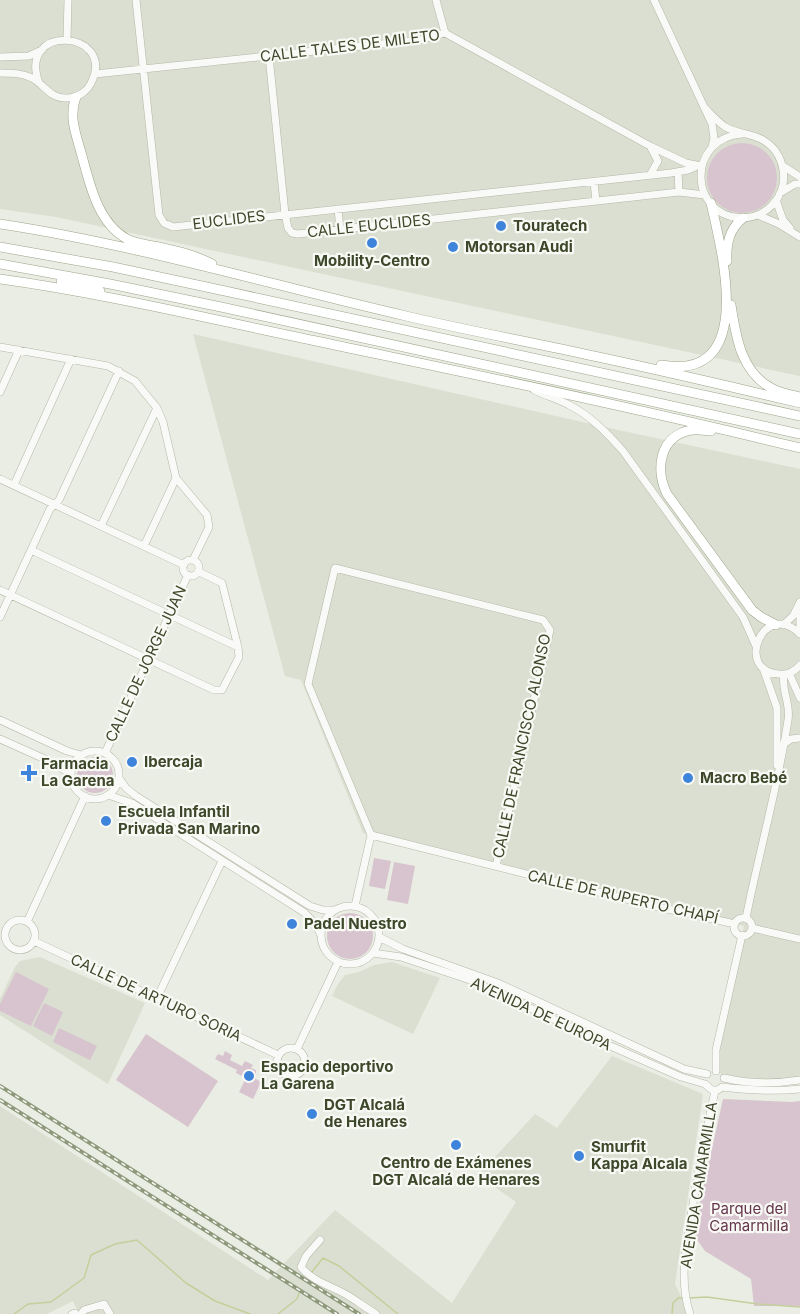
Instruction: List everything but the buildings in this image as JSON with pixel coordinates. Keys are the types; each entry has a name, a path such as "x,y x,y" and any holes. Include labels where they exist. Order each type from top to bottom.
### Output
{"highway":[{"path":"76,97 73,120 89,184 106,220 128,239 197,256 224,270"},
{"path":"586,354 676,368 694,366 715,351 724,332 726,301 718,236 708,199"},
{"path":"743,218 732,229 727,253 730,299 739,347 745,362 762,382 774,389 800,397"},
{"path":"0,224 114,245 224,270 408,317 586,354 800,403"},
{"path":"0,247 112,267 800,416"},
{"path":"0,264 221,307 800,434"},
{"path":"0,270 66,282 179,312"},
{"path":"0,279 179,312 666,416 800,448"},
{"path":"744,435 691,430 681,434 670,442 661,455 659,469 661,482 667,494 752,609 761,617 780,625"}],"street":[{"path":"67,39 68,0"},
{"path":"136,0 144,70"},
{"path":"436,0 445,33"},
{"path":"654,0 711,124 714,138 712,147"},
{"name":"CALLE TALES DE MILETO","path":"95,74 420,39 445,33 650,146 686,163 699,165"},
{"path":"0,57 29,56 57,40 67,39 86,46 92,54 95,74 85,92 65,99 55,97 29,77 0,73"},
{"path":"39,83 36,66 42,50"},
{"path":"269,56 285,214"},
{"name":"EUCLIDES","path":"144,70 159,215 164,223 173,227 285,214"},
{"path":"704,107 726,127 742,134 756,136 768,143 777,153 783,166 783,183 778,197 783,220 798,235"},
{"path":"742,134 725,138 712,147 699,165 700,180 708,199 725,214 743,218 758,215 768,209 778,197 795,184 800,184"},
{"path":"650,146 657,161 650,175"},
{"name":"CALLE EUCLIDES","path":"699,165 678,172 594,182 285,214 288,228 292,233 298,234 679,192 708,199"},
{"path":"783,166 800,177"},
{"path":"678,172 679,192"},
{"path":"594,182 596,201"},
{"path":"338,209 340,229"},
{"path":"758,215 798,235"},
{"path":"0,347 108,366 135,381 157,408 163,422 176,478 207,515 209,526 193,560"},
{"path":"0,392 19,350"},
{"path":"14,485 71,359"},
{"path":"0,617 50,509 55,504 120,371"},
{"path":"526,387 567,404 603,429 623,451 743,617 756,646 759,662 777,708 777,779"},
{"path":"101,526 157,408"},
{"path":"0,478 184,565"},
{"path":"144,546 176,478"},
{"path":"31,550 238,647"},
{"path":"193,560 198,563 199,572 188,575 183,569 184,565 193,560"},
{"name":"CALLE DE FRANCISCO ALONSO","path":"371,835 308,684 335,568 543,620 550,630 496,866"},
{"path":"0,590 214,690 222,690 239,657 238,647 222,584 199,572"},
{"name":"CALLE DE JORGE JUAN","path":"105,753 188,575"},
{"path":"756,646 762,632 780,625 793,616 800,602"},
{"path":"800,614 800,634"},
{"path":"780,625 795,629 800,634"},
{"path":"746,918 789,716 788,699 782,681 786,674 800,665"},
{"path":"763,668 776,674 786,674"},
{"path":"786,674 800,698"},
{"path":"0,720 67,751 81,755 97,751 105,753 116,763 119,778 126,788 136,796 310,906 323,910 355,906 363,909 375,920 379,937 373,953 366,960 357,964 338,962 326,951 315,924 305,913 132,803 108,795 93,798 85,796 75,787 71,774 72,767 81,755"},
{"path":"784,744 791,739 800,738"},
{"path":"0,739 47,760 71,774"},
{"path":"108,795 119,778"},
{"path":"27,922 85,796"},
{"path":"355,906 371,835"},
{"name":"CALLE DE RUPERTO CHAPÍ","path":"371,835 735,924"},
{"path":"157,998 222,861"},
{"path":"321,935 327,917 335,910"},
{"path":"746,918 739,919 735,924 736,931 742,935 748,934 752,928"},
{"path":"746,918 752,928"},
{"path":"13,922 27,922 33,928 34,941 28,948 14,949 5,938 3,927 13,922"},
{"path":"752,928 800,939"},
{"path":"716,1071 716,1050 742,935"},
{"name":"AVENIDA DE EUROPA","path":"379,937 403,949 498,983 684,1069 707,1074"},
{"name":"CALLE DE ARTURO SORIA","path":"34,941 278,1055"},
{"name":"AVENIDA DE EUROPA","path":"373,953 401,957 473,981 627,1054 681,1077 705,1084"},
{"path":"297,1049 338,962"},
{"path":"289,1047 297,1049 304,1056 303,1070 295,1076 281,1072 277,1064 280,1052 289,1047"},
{"path":"724,1078 716,1071 707,1074 705,1084 709,1089 800,1089"},
{"path":"724,1078 771,1083 800,1080"},
{"path":"718,1089 724,1078"},
{"name":"AVENIDA CAMARMILLA","path":"690,1314 684,1291 686,1247 708,1117 718,1089"},
{"path":"320,1240 306,1256 301,1267 317,1280 376,1314"},
{"path":"76,1314 104,1304 110,1314"}],"shaded area":[{"path":"0,0 800,0 800,376 56,217 0,209"},
{"path":"193,334 800,469 800,1080 754,1082 723,1075 716,1071 744,926 658,907 363,833 301,680 285,676"},
{"path":"40,957 145,1003 108,1084 0,1015 0,999 15,967 20,961"},
{"path":"392,962 440,978 413,1034 332,996 345,975 374,965"},
{"path":"612,1056 703,1094 675,1284 690,1314 79,1314 73,1301 47,1314 0,1314 0,1106 268,1280 335,1210 452,1303 516,1202 478,1175 535,1114 557,1128"}],"green space":[{"path":"742,143 755,146 767,153 774,165 777,178 774,191 767,203 755,210 742,213 729,210 717,203 710,191 707,178 710,165 717,153 729,146"},
{"path":"95,757 108,762 113,775 108,788 95,793 82,788 77,775 82,762"},
{"path":"374,858 391,861 385,889 369,886"},
{"path":"394,862 415,866 408,904 387,900"},
{"path":"350,913 366,920 373,936 366,952 350,959 334,952 327,936 334,920"},
{"path":"16,972 49,989 31,1026 0,1011 0,1004"},
{"path":"44,1003 63,1012 52,1036 33,1026"},
{"path":"59,1028 97,1046 90,1060 53,1042"},
{"path":"146,1034 218,1081 188,1127 116,1080"},
{"name":"Espacio deportivo La Garena","path":"225,1051 232,1055 230,1060 242,1066 245,1061 253,1065 251,1068 256,1070 256,1079 261,1082 253,1099 239,1092 246,1078 236,1073 237,1070 215,1059 218,1054 223,1056"},
{"name":"Parque del Camarmilla","path":"723,1099 800,1101 800,1306 754,1306 751,1279 705,1251 693,1234"}],"waterway":[{"path":"14,1314 28,1304 51,1302 84,1278 91,1255 115,1244 137,1240 186,1283 215,1301 250,1314"},
{"path":"311,1273 323,1258 339,1266 398,1314"},
{"path":"278,1314 297,1299 299,1293"},
{"path":"688,1298 707,1297 800,1307"},
{"path":"672,1314 673,1303 678,1298 683,1298"}],"railway":[{"path":"0,1086 359,1314"},
{"path":"0,1100 337,1314"}],"place":[{"name":"Touratech","path":"501,226"},
{"name":"Mobility-Centro","path":"372,243"},
{"name":"Motorsan Audi","path":"453,247"},
{"name":"Ibercaja","path":"132,762"},
{"name":"Farmacia La Garena","path":"29,773"},
{"name":"Macro Bebé","path":"688,778"},
{"name":"Escuela Infantil Privada San Marino","path":"106,821"},
{"name":"Padel Nuestro","path":"292,924"},
{"name":"Espacio deportivo La Garena","path":"249,1076"},
{"name":"DGT Alcalá de Henares","path":"312,1114"},
{"name":"Centro de Exámenes DGT Alcalá de Henares","path":"456,1145"},
{"name":"Smurfit Kappa Alcala","path":"579,1156"}]}
